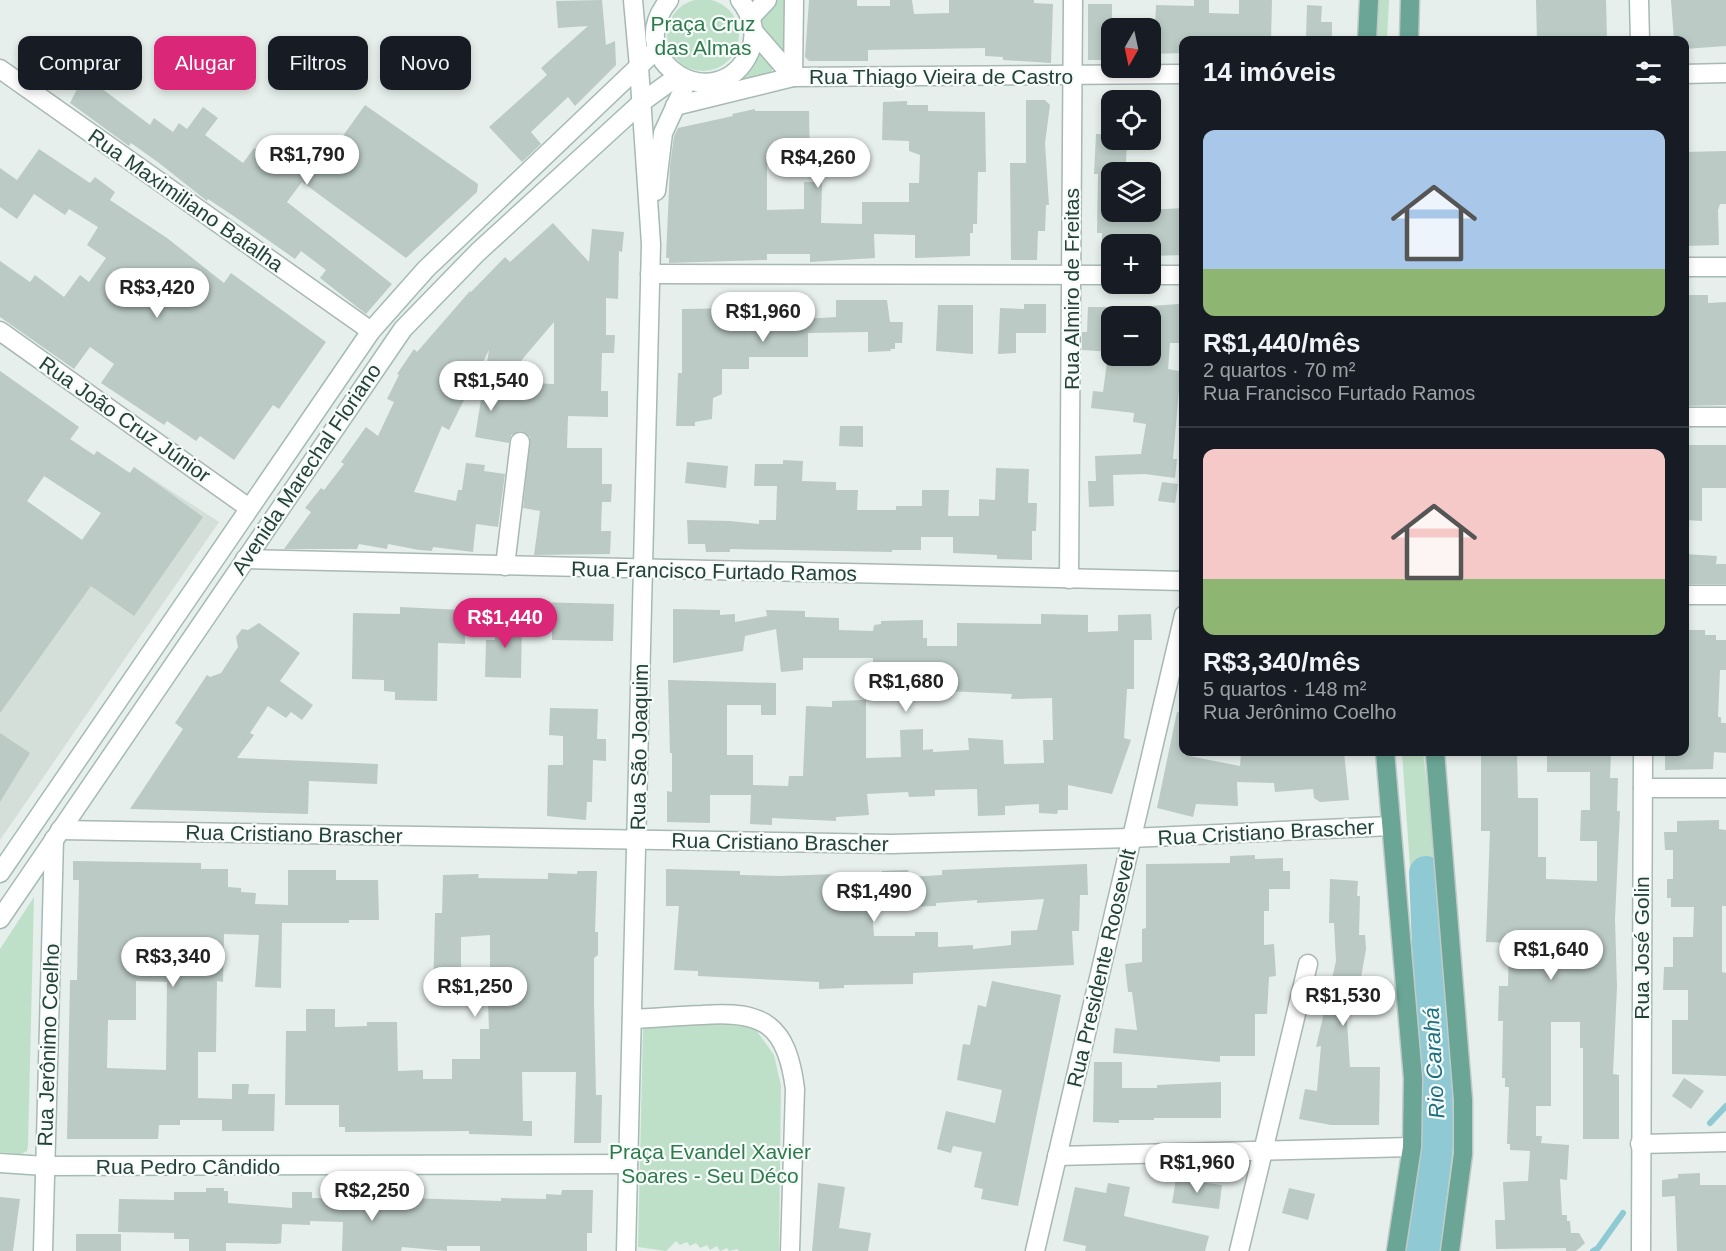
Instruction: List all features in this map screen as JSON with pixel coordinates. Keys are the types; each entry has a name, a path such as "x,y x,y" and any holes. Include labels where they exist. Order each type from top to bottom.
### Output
{"main road":[{"path":"1367,36 1369,0"},
{"path":"1409,36 1410,0"},
{"path":"1385,756 1413,1078 1412,1147 1396,1251"},
{"path":"1435,756 1463,1101 1463,1154 1450,1251"}],"street":[{"name":"Rua São Joaquim","path":"633,0 651,244"},
{"path":"656,46 655,26 661,9 669,0"},
{"path":"740,0 752,24 793,76"},
{"path":"635,22 656,46 662,60 688,80 716,82 732,75 744,64 752,48 752,24 766,0"},
{"path":"793,76 795,0"},
{"name":"Rua Almiro de Freitas","path":"1069,579 1073,0"},
{"path":"1639,0 1640,36"},
{"name":"Avenida Marechal Floriano","path":"0,873 372,331 426,269 639,67 656,46"},
{"name":"Rua Maximiliano Batalha","path":"0,69 372,331"},
{"path":"1689,74 1726,73"},
{"name":"Rua Thiago Vieira de Castro","path":"675,105 793,76 1179,74"},
{"name":"Rua São Joaquim","path":"626,1251 651,244 661,147 675,105 688,80"},
{"name":"Avenida Marechal Floriano","path":"0,919 403,329 478,252 642,102 688,80"},
{"name":"Rua Thiago Vieira de Castro","path":"688,80 735,91"},
{"path":"1689,267 1726,267"},
{"path":"650,274 1101,275"},
{"path":"1161,275 1179,275"},
{"name":"Rua João Cruz Júnior","path":"0,331 249,508"},
{"path":"1689,417 1726,417"},
{"path":"505,566 520,442"},
{"name":"Rua Francisco Furtado Ramos","path":"244,559 1179,581"},
{"path":"1689,595 1726,595"},
{"name":"Rua Presidente Roosevelt","path":"1035,1251 1179,636"},
{"name":"Rua José Golin","path":"1641,1251 1643,756"},
{"path":"1642,788 1726,788"},
{"name":"Rua Cristiano Brascher","path":"57,835 891,844 1131,838 1391,826"},
{"name":"Rua Jerônimo Coelho","path":"43,1251 57,835"},
{"path":"1239,1251 1308,964"},
{"path":"632,1019 745,1014 774,1030 784,1046 792,1067 795,1089 790,1251"},
{"path":"1640,1143 1726,1142"},
{"path":"1057,1156 1412,1147"},
{"name":"Rua Pedro Cândido","path":"0,1163 45,1166 628,1164"}],"shaded area":[{"path":"0,371 79,427 27,501 82,540 134,467 219,522 0,840"}],"green space":[{"name":"Praça Cruz das Almas","path":"703,-1 723,5 733,15 739,35 733,55 723,65 703,71 683,65 673,55 667,35 673,15 683,5"},
{"path":"767,0 795,0 793,77 754,32"},
{"path":"1376,0 1389,0 1387,36 1373,36"},
{"path":"760,47 771,59 773,68 769,76 731,87 751,69"},
{"path":"1402,756 1423,756 1440,891 1453,1031 1455,1124 1452,1172 1442,1251 1409,1251 1421,1138 1422,1038"},
{"path":"34,897 28,1145 27,1151 21,1154 0,1152 0,949"},
{"name":"Praça Evandel Xavier Soares - Seu Déco","path":"728,1019 756,1030 774,1055 781,1086 779,1251 739,1251 737,1249 729,1251 727,1248 720,1251 717,1246 710,1250 707,1245 700,1248 696,1243 690,1246 687,1242 680,1245 676,1241 666,1251 638,1247 643,1028"}],"building":[{"path":"602,0 606,45 615,41 616,65 575,106 568,97 531,132 541,144 522,162 489,127 547,75 541,68 588,26 558,28 556,1"},
{"path":"809,0 857,0 857,6 890,6 890,0 912,0 914,14 949,13 949,0 1034,0 1034,3 1053,4 1051,63 1003,60 1003,57 985,56 985,48 868,50 868,61 809,61 805,57"},
{"path":"1194,0 1209,0 1209,13 1239,14 1239,0 1272,0 1271,36 1179,36 1179,53 1161,54 1161,18 1155,18 1156,5 1194,6"},
{"path":"1536,0 1606,0 1607,36 1537,36"},
{"path":"1671,0 1726,0 1726,46 1689,49 1689,36 1674,36"},
{"path":"1088,4 1112,4 1112,18 1101,18 1101,60 1088,60"},
{"path":"1307,5 1322,6 1321,22 1332,22 1332,36 1306,36"},
{"path":"76,90 104,90 150,125 154,118 173,132 179,123 187,129 203,107 218,118 205,135 243,163 254,148 280,167 287,156 309,172 320,168 365,105 478,184 477,192 406,258 302,182 287,202 392,284 366,314 320,278 326,270 301,251 295,259 208,199 207,201 159,163 131,143 129,146 70,103"},
{"path":"1026,100 1045,100 1050,105 1045,143 1049,205 1046,205 1045,231 1038,231 1037,260 1011,260 1010,163 1026,163"},
{"path":"907,101 907,105 928,105 928,111 985,112 986,172 978,172 977,224 973,224 973,233 970,233 970,256 915,258 915,235 874,234 875,258 810,262 810,254 767,254 767,260 669,263 669,258 666,258 670,166 674,136 678,128 755,109 755,111 809,111 810,164 767,165 767,210 804,209 804,182 822,182 821,223 862,224 862,202 909,202 909,183 919,183 920,155 909,151 909,141 882,140 883,102"},
{"path":"1096,134 1101,134 1101,150 1127,150 1126,162 1101,162 1101,222 1161,222 1161,209 1179,208 1179,255 1161,256 1161,234 1097,233 1098,174 1094,174"},
{"path":"39,149 90,183 95,177 115,192 110,200 167,238 224,283 231,273 326,342 279,409 273,405 234,460 200,436 196,441 167,421 164,425 101,383 114,364 90,347 74,369 0,317 0,261 30,282 35,275 64,297 80,275 89,282 106,258 87,245 98,227 69,209 65,215 34,194 17,219 0,207 0,168 17,180"},
{"path":"1726,151 1726,204 1720,204 1718,210 1719,245 1689,246 1689,152"},
{"path":"553,223 589,262 592,229 624,232 622,252 619,251 618,299 606,298 606,335 615,335 614,353 602,353 601,391 608,391 608,417 568,416 567,448 602,448 602,484 612,484 611,502 602,502 601,531 611,531 610,554 534,555 540,511 523,508 530,437 521,431 511,435 509,443 475,437 489,350 449,430 442,426 414,492 456,501 458,490 462,490 466,463 485,465 484,471 505,474 498,527 476,524 473,552 433,547 432,551 419,550 388,544 387,549 359,544 357,549 284,549 311,512 305,508 321,488 324,490 344,464 341,462 366,427 378,436 394,402 387,399 399,375 397,374 414,349 417,352 470,291 505,257 510,262","holes":["554,322 554,384 504,382"]},
{"path":"1689,295 1708,295 1708,303 1726,302 1726,405 1689,406"},
{"path":"836,300 887,300 890,322 903,322 902,343 895,343 895,349 890,349 891,351 868,352 868,332 808,333 808,357 749,357 749,369 722,369 722,394 713,398 712,419 695,422 695,426 676,426 678,373 682,373 682,309 746,308 746,301 804,302 804,319 836,317"},
{"path":"1024,304 1046,304 1046,333 1016,333 1016,353 998,354 1000,308 1024,309"},
{"path":"1179,304 1179,343 1170,343 1168,369 1179,371 1173,459 1177,459 1175,478 1145,474 1113,475 1114,506 1089,507 1088,481 1096,481 1095,456 1141,454 1146,424 1133,422 1134,413 1091,408 1093,391 1103,392 1106,366 1161,366 1161,306 1150,306"},
{"path":"938,305 973,305 973,354 936,351"},
{"path":"1088,307 1101,307 1101,351 1082,350 1082,332 1087,332"},
{"path":"0,371 79,427 70,439 94,455 97,451 130,473 134,467 203,517 134,616 91,586 0,713","holes":["44,476 101,513 82,540 27,501"]},
{"path":"840,426 863,426 863,447 839,446"},
{"path":"1689,445 1726,445 1726,488 1702,488 1702,521 1689,520"},
{"path":"783,460 803,461 802,481 836,482 836,490 858,490 857,510 896,510 896,506 922,506 922,490 949,490 948,516 979,516 979,499 995,500 996,468 1029,469 1028,503 1037,503 1036,531 1032,531 1032,560 997,559 997,555 953,553 953,537 921,537 921,550 892,550 892,552 730,549 730,552 706,552 705,544 688,544 687,520 759,524 759,520 776,520 777,486 754,486 755,464 783,464"},
{"path":"687,462 728,466 726,488 685,483"},
{"path":"1162,482 1178,484 1175,503 1158,501"},
{"path":"1689,554 1717,556 1716,564 1726,564 1726,584 1689,584"},
{"path":"533,602 614,604 613,641 552,640 552,628 532,627"},
{"path":"400,607 465,612 465,644 438,643 437,701 395,700 395,692 384,691 384,680 352,679 353,613 400,614"},
{"path":"673,609 720,610 720,615 735,614 735,622 767,616 766,610 805,611 805,617 839,618 839,630 873,631 874,625 881,624 881,621 923,620 923,638 927,638 927,646 957,646 957,623 1041,624 1041,614 1088,615 1088,632 1118,631 1118,615 1151,614 1152,640 1134,640 1134,689 1127,689 1124,738 1131,740 1112,794 1068,785 1068,810 1058,810 1057,814 1039,813 1039,804 1005,806 1005,815 978,816 977,789 935,790 935,796 909,797 908,792 867,794 869,815 836,817 836,821 772,818 772,825 750,824 751,795 710,795 710,823 667,822 667,791 672,792 668,680 776,683 776,715 761,715 761,705 727,705 727,755 753,755 753,785 788,786 789,776 803,776 806,706 832,707 832,701 866,700 866,758 901,757 900,730 923,729 923,750 933,749 933,752 969,750 968,738 1003,740 1004,764 1044,763 1043,740 1053,740 1052,698 1011,699 1012,694 946,691 947,697 937,699 872,701 873,658 803,658 803,670 781,672 776,629 745,636 743,651 673,663"},
{"path":"495,615 522,616 521,678 485,677 486,640 495,640"},
{"path":"259,623 300,653 280,681 313,705 302,720 291,712 286,718 268,706 250,733 254,735 237,758 378,764 377,784 309,781 308,814 130,809 183,729 175,723 207,675 210,677 221,673 238,647 236,637 242,629 248,630"},
{"path":"1689,630 1705,630 1705,635 1716,635 1716,640 1726,640 1726,670 1720,670 1718,717 1721,717 1721,723 1726,723 1726,753 1714,752 1713,769 1665,770 1665,756 1689,756"},
{"path":"550,708 598,709 597,739 606,739 606,761 593,760 592,802 587,802 586,820 547,816 548,765 563,765 563,736 549,735"},
{"path":"1177,712 1179,712 1179,756 1240,766 1241,756 1344,756 1349,800 1320,802 1314,798 1313,789 1275,792 1274,783 1237,782 1238,806 1196,804 1193,817 1157,808"},
{"path":"0,733 30,753 0,802"},
{"path":"1481,756 1517,756 1518,798 1538,798 1538,857 1546,857 1546,879 1597,881 1597,841 1580,841 1581,810 1590,810 1590,772 1547,772 1547,756 1611,756 1610,778 1618,778 1617,811 1620,811 1615,919 1617,987 1613,1074 1619,1075 1619,1139 1583,1139 1583,1048 1580,1048 1580,1022 1551,1022 1551,1106 1536,1106 1536,1136 1542,1136 1541,1143 1569,1145 1567,1180 1560,1179 1562,1215 1567,1215 1567,1221 1570,1221 1571,1233 1579,1233 1585,1243 1576,1251 1566,1251 1566,1248 1496,1249 1495,1220 1505,1220 1503,1182 1528,1181 1530,1151 1510,1150 1510,1144 1507,1144 1509,1087 1505,1087 1505,1078 1502,1078 1503,1021 1498,1021 1499,986 1508,986 1509,943 1486,942 1490,831 1481,831"},
{"path":"1719,820 1719,829 1726,830 1726,906 1722,906 1722,972 1726,973 1726,1076 1672,1074 1672,1020 1688,1020 1688,990 1663,990 1664,967 1673,967 1673,937 1693,937 1694,907 1671,907 1671,898 1667,898 1667,879 1673,879 1673,850 1665,850 1664,832 1677,832 1677,821"},
{"path":"1255,855 1255,859 1283,858 1283,871 1290,871 1290,889 1269,889 1269,911 1264,911 1264,945 1274,944 1276,976 1269,977 1267,1014 1255,1014 1255,1056 1220,1056 1220,1062 1113,1053 1115,1028 1137,1030 1132,992 1128,992 1125,964 1142,962 1142,929 1146,928 1146,864 1230,863 1230,856"},
{"path":"73,861 201,863 201,869 228,869 228,887 241,888 241,892 256,893 255,904 288,905 288,870 336,870 336,880 378,880 379,920 349,920 349,923 282,923 281,988 255,987 259,935 224,934 223,982 217,981 216,1052 198,1052 198,1098 232,1099 232,1084 249,1084 248,1094 275,1094 274,1131 222,1131 222,1120 180,1120 180,1125 159,1125 158,1139 67,1139 70,980 77,980 79,880 73,880","holes":["136,981 167,982 166,1070 107,1068 108,1020 136,1020"]},
{"path":"1087,864 1088,895 1080,895 1079,931 1072,931 1074,965 913,973 913,984 844,985 844,988 819,989 819,982 698,976 698,971 674,970 679,906 666,906 666,869 740,871 740,875 837,874 838,884 875,882 874,874 882,874 882,871 908,870 909,877 942,875 942,870","holes":["1044,899 1037,930 1011,931 1011,945 973,949 973,945 938,947 938,932 915,932 915,936 874,936 872,908 936,906 936,903 977,900 977,903"]},
{"path":"577,871 597,871 595,932 598,932 598,955 594,958 594,1002 596,1095 602,1095 601,1143 574,1143 576,1072 522,1072 523,1121 532,1121 532,1136 469,1134 469,1131 345,1132 345,1127 339,1127 339,1105 285,1105 286,1031 306,1031 306,1009 335,1009 335,1027 367,1026 367,1022 397,1022 398,1071 423,1070 423,1079 452,1079 452,1059 480,1059 480,1029 489,1029 488,1001 433,997 435,913 442,913 443,875 479,874 478,878 548,879 548,873 577,874","holes":["490,935 490,967 461,967 461,937"]},
{"path":"1330,879 1358,881 1359,935 1365,935 1366,949 1358,995 1345,993 1350,1067 1380,1067 1379,1125 1331,1125 1299,1119 1305,1089 1317,1091 1321,1046 1316,1047 1336,961 1334,923 1329,923"},
{"path":"992,981 1061,995 1018,1206 981,1199 983,1189 974,1187 982,1152 953,1146 951,1153 937,1149 946,1111 995,1123 1002,1090 957,1080 963,1044 970,1045 978,1005 986,1007"},
{"path":"1094,1062 1122,1062 1122,1088 1157,1088 1157,1085 1221,1082 1221,1118 1154,1118 1154,1120 1119,1120 1119,1123 1093,1122"},
{"path":"1684,1078 1704,1091 1691,1109 1672,1096"},
{"path":"1700,1173 1700,1185 1726,1185 1726,1251 1677,1251 1675,1196 1662,1197 1662,1180 1678,1178 1678,1174"},
{"path":"1176,1179 1222,1185 1219,1209 1172,1203"},
{"path":"818,1183 845,1187 839,1228 871,1233 868,1251 812,1251"},
{"path":"1108,1183 1130,1187 1124,1216 1209,1236 1205,1251 1085,1251 1086,1246 1063,1241 1075,1187 1106,1193"},
{"path":"206,1188 224,1188 224,1191 228,1191 228,1203 292,1208 292,1192 312,1192 312,1198 359,1199 359,1203 408,1205 408,1198 501,1201 501,1198 546,1199 546,1194 561,1195 562,1190 593,1190 592,1233 587,1233 587,1251 480,1251 480,1246 447,1246 447,1251 402,1247 401,1251 342,1251 343,1222 310,1221 310,1225 282,1224 281,1243 277,1244 226,1243 226,1251 189,1251 189,1239 174,1239 174,1233 118,1232 119,1199 174,1200 174,1192 206,1192"},
{"path":"1289,1188 1315,1194 1308,1220 1282,1213"},
{"path":"0,1197 20,1199 13,1251 0,1251"},
{"path":"76,1234 121,1234 121,1251 76,1251"}],"waterway":[{"name":"Rio Carahá","path":"1423,1251 1437,1137 1426,873"},
{"path":"1710,1123 1726,1106"},
{"path":"1593,1251 1598,1248 1623,1213"}]}
